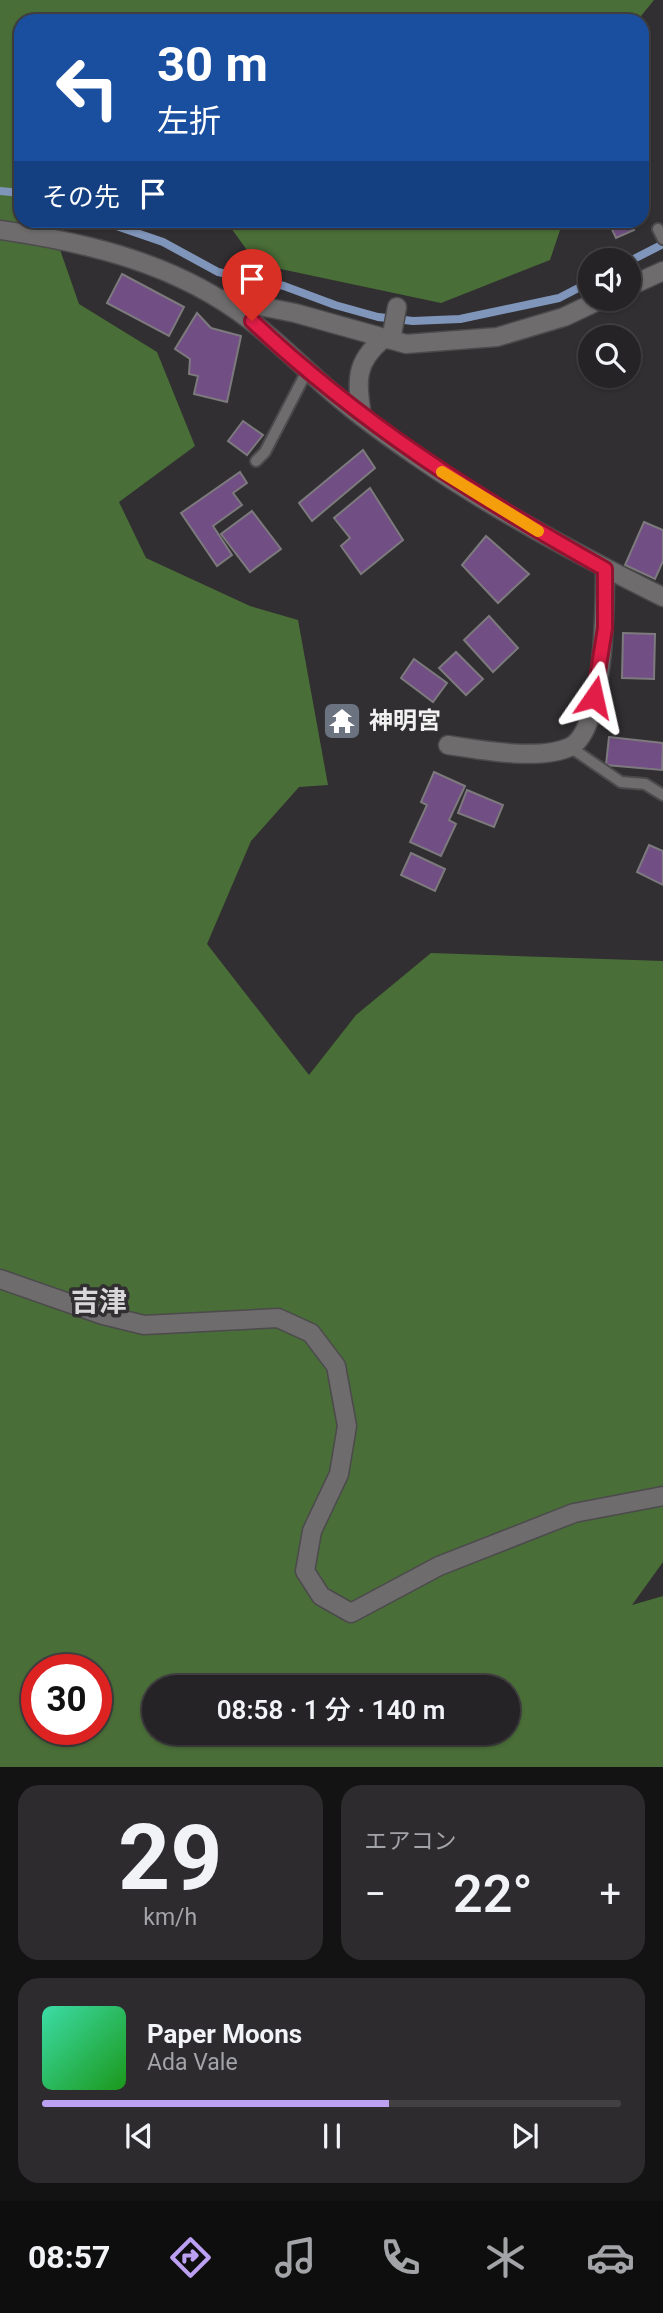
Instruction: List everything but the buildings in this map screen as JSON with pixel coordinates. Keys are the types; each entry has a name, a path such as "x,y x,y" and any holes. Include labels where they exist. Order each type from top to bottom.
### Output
{"street":[{"path":"0,230 53,238 119,253 175,274 252,321 362,417 422,460 605,569 663,597"},
{"path":"641,281 663,271"},
{"path":"218,298 295,313 406,344 446,344 497,337 578,310"},
{"path":"362,417 358,386 361,365 367,352 387,340 397,307"},
{"path":"448,746 517,753 570,747 584,735 600,678 605,628 605,569"},
{"path":"0,1279 103,1315 144,1325 278,1318 311,1333 335,1366 346,1426 339,1474 312,1531 304,1571 321,1596 351,1613 439,1566 574,1513 663,1496"}],"lane":[{"path":"256,461 265,452 307,371"},
{"path":"570,747 621,782 645,785 663,795"}],"green space":[{"path":"0,0 654,0 643,14 14,14 14,228 52,228 79,304 157,352 195,446 119,502 146,558 250,606 298,620 328,785 299,787 251,841 207,944 309,1075 356,1015 431,953 663,961 663,1562 632,1605 663,1596 663,1767 0,1767"},
{"path":"231,228 561,228 550,260 441,303 257,264"}],"waterway":[{"path":"0,191 14,192"},
{"path":"122,228 163,242 218,272 284,286 378,317 413,321 460,319 559,298 578,288"},
{"path":"641,255 663,244"}],"slow traffic":[{"path":"442,472 538,531"}],"place":[{"name":"神明宮","path":"342,721"}],"district":[{"name":"吉津","path":"99,1301"}],"route":[{"path":"252,321 351,408 422,460 520,521 605,569 605,628 600,678 594,697"}]}
